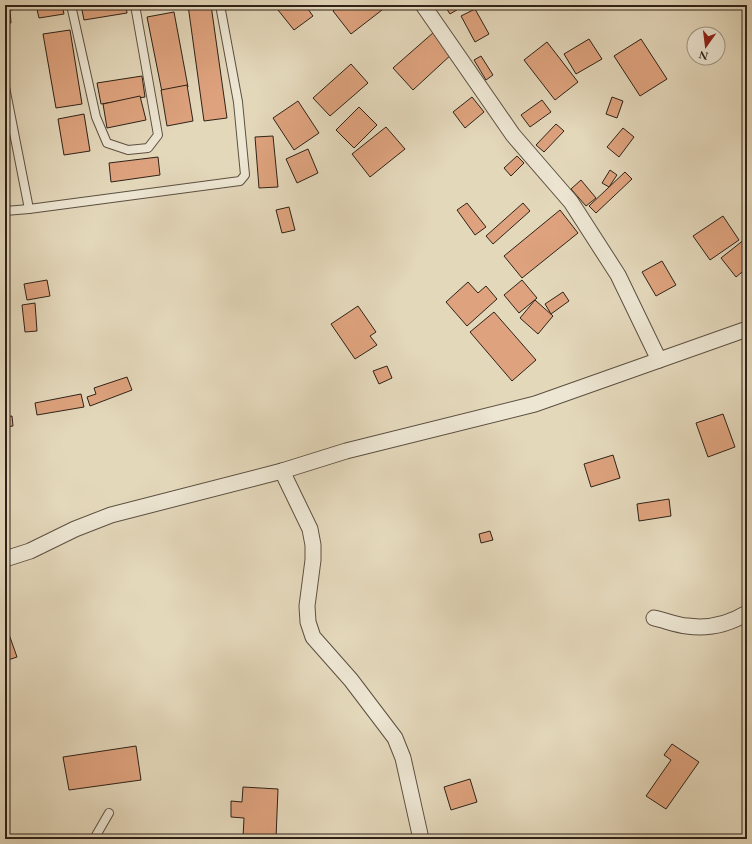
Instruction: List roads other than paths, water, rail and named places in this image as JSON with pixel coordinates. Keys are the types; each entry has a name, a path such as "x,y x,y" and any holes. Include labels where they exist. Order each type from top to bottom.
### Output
{"street":[{"path":"423,5 513,135 571,202 618,275 659,360"},
{"path":"5,560 111,515 282,471 346,451 535,404 747,328"},
{"path":"282,471 310,530 313,545 313,560 306,606 308,622 313,637 351,680 394,738 403,758 421,839"},
{"path":"654,618 686,626 714,626 738,618 747,613"}],"lane":[{"path":"71,5 96,116 107,143 128,150 148,148 158,135 134,5"},
{"path":"5,210 29,209 240,181 245,175 238,102 220,5"},
{"path":"5,87 29,209"},
{"path":"94,839 108,813"}]}
